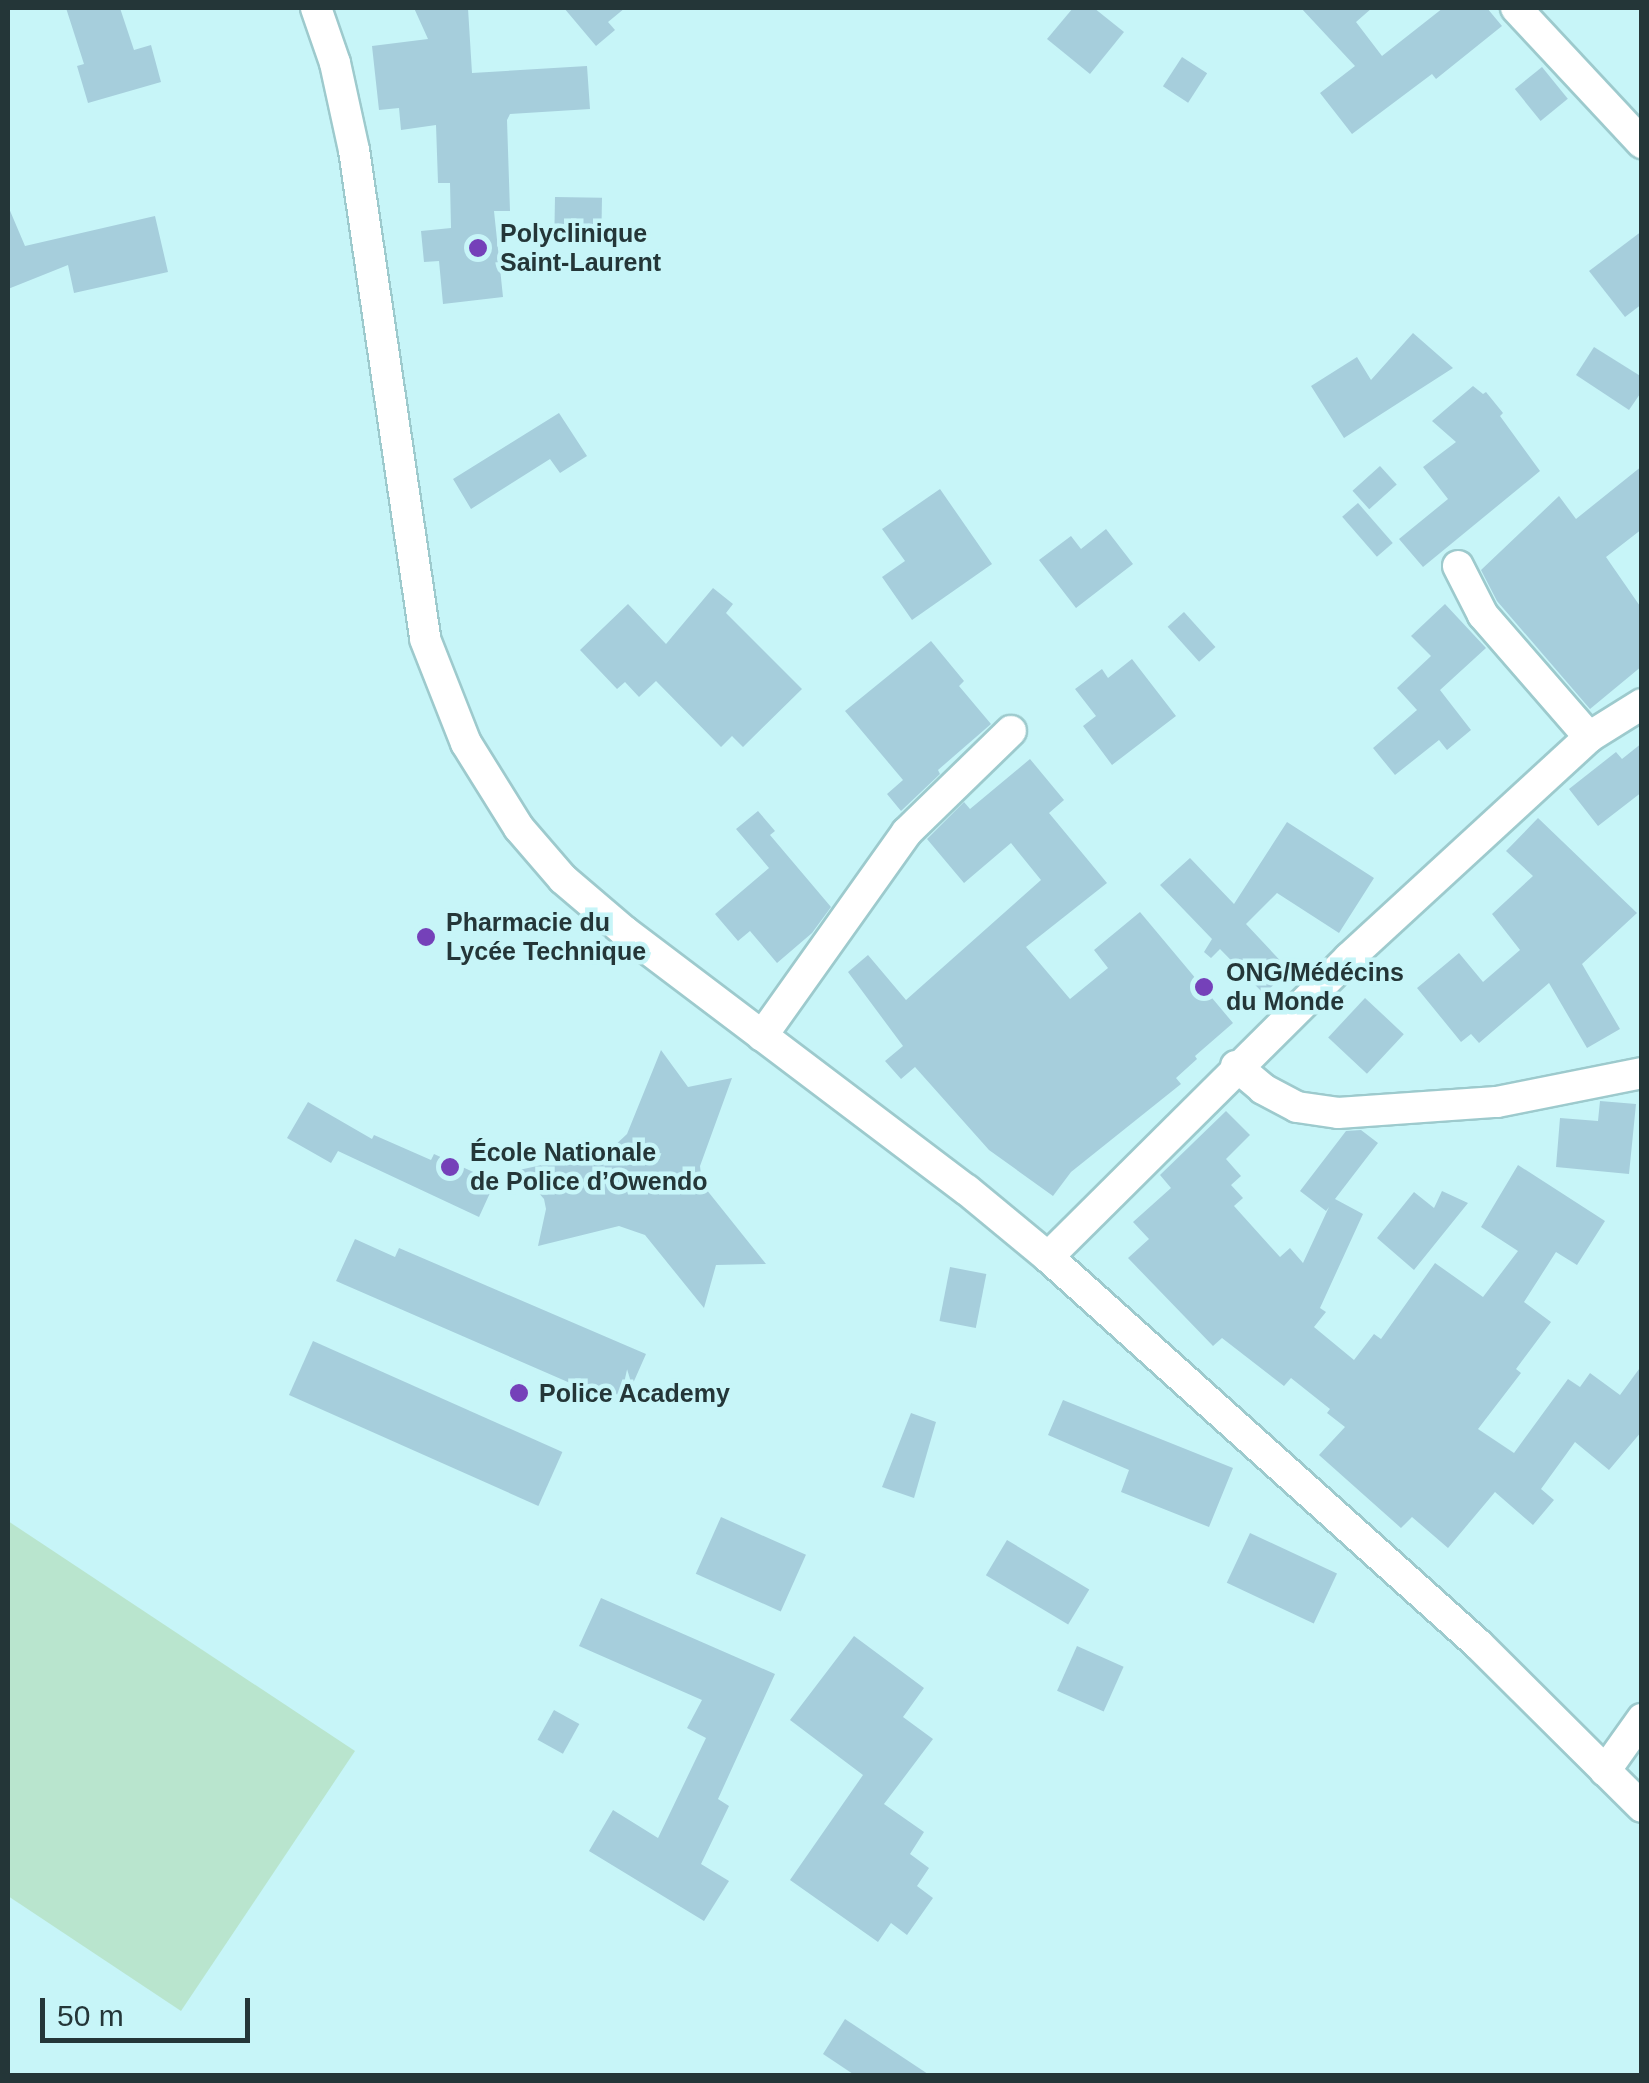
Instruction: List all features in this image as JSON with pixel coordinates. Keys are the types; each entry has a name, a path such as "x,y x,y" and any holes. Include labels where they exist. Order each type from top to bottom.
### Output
{"street":[{"path":"316,8 335,63 354,150 416,598 425,639 450,711 500,801 563,879 1048,1256 1478,1644 1642,1807"},
{"path":"1516,8 1642,143"},
{"path":"1458,566 1483,616 1589,738"},
{"path":"1048,1256 1236,1066 1589,738 1642,704"},
{"path":"762,1036 907,832 1011,731"},
{"path":"1236,1066 1263,1089 1297,1106 1338,1113 1496,1102 1642,1074"},
{"path":"1605,1771 1642,1719"}],"green space":[{"path":"8,1521 355,1751 181,2011 8,1896"}],"building":[{"path":"66,8 120,8 134,50 151,45 161,82 88,103 77,66 84,64"},
{"path":"414,8 468,8 472,73 587,66 590,109 510,114 507,120 510,211 494,211 503,297 443,304 439,261 424,262 421,231 451,228 450,183 438,183 436,125 401,130 399,108 379,110 372,46 428,39"},
{"path":"564,8 625,8 608,22 615,30 596,46"},
{"path":"1073,8 1094,8 1124,32 1090,74 1047,39"},
{"path":"1301,8 1372,8 1356,22 1382,56 1443,8 1487,8 1502,26 1436,79 1432,74 1352,134 1320,93 1355,66"},
{"path":"1182,57 1207,73 1188,103 1163,86"},
{"path":"1542,67 1568,99 1541,121 1515,89"},
{"path":"555,197 602,198 602,225 555,224"},
{"path":"8,206 25,246 155,216 168,272 74,293 68,265 8,289"},
{"path":"1642,231 1642,304 1625,317 1589,271"},
{"path":"1413,333 1453,368 1344,438 1311,386 1357,357 1371,380"},
{"path":"1594,347 1642,377 1642,391 1629,410 1576,375"},
{"path":"1473,386 1483,394 1486,392 1503,413 1500,416 1540,471 1423,567 1399,539 1448,499 1423,467 1456,442 1432,421"},
{"path":"559,413 587,456 560,473 550,459 471,509 453,479"},
{"path":"1380,466 1397,485 1369,509 1353,491"},
{"path":"1642,466 1642,529 1606,557 1642,609 1642,666 1590,709 1497,601 1481,570 1559,496 1576,519"},
{"path":"940,489 992,564 912,620 882,577 905,561 882,529"},
{"path":"1358,503 1393,543 1377,557 1342,517"},
{"path":"1106,529 1133,564 1076,608 1039,560 1071,536 1081,549"},
{"path":"713,588 733,604 726,613 802,689 743,747 732,736 721,747 656,681 639,697 625,682 617,689 580,650 628,604 666,644"},
{"path":"1445,604 1486,648 1440,690 1471,730 1447,750 1439,740 1395,775 1373,748 1417,710 1397,688 1431,656 1411,636"},
{"path":"1184,612 1215,647 1199,662 1168,627"},
{"path":"931,641 964,681 959,686 991,724 938,770 940,774 901,811 887,794 903,780 845,711"},
{"path":"1132,659 1176,716 1112,765 1083,726 1096,716 1075,689 1102,669 1108,678"},
{"path":"1642,743 1642,792 1598,826 1569,789 1616,752 1622,759"},
{"path":"1030,759 1064,800 1049,813 1107,883 1026,947 1070,999 1108,968 1094,950 1140,912 1233,1023 1176,1078 1181,1084 1071,1172 1053,1196 989,1150 915,1067 901,1079 885,1061 903,1046 848,972 868,955 906,1000 1041,880 1011,843 964,883 927,839 964,802 970,809"},
{"path":"758,811 775,831 770,835 831,907 812,933 777,963 750,931 738,941 715,914 769,868 736,829"},
{"path":"1538,818 1637,913 1582,964 1620,1029 1587,1048 1549,983 1479,1043 1471,1034 1461,1042 1417,988 1459,953 1483,982 1520,950 1492,914 1533,876 1506,851"},
{"path":"1287,822 1374,878 1339,933 1277,893 1246,924 1289,970 1264,994 1220,949 1211,958 1204,952 1212,939 1160,885 1190,858 1234,904"},
{"path":"1365,998 1404,1034 1367,1074 1328,1037"},
{"path":"661,1050 688,1087 732,1078 700,1166 702,1184 766,1264 716,1265 704,1308 645,1235 619,1226 538,1246 546,1209 544,1199 519,1170 610,1150 627,1134"},
{"path":"1600,1101 1636,1104 1629,1174 1556,1167 1560,1118 1598,1121"},
{"path":"308,1102 372,1139 374,1135 431,1160 434,1154 495,1182 479,1217 338,1151 331,1163 287,1138"},
{"path":"1226,1111 1250,1135 1226,1159 1241,1176 1231,1185 1243,1198 1234,1206 1280,1257 1290,1248 1303,1263 1329,1207 1326,1211 1300,1191 1346,1131 1361,1130 1378,1143 1335,1199 1363,1214 1320,1308 1326,1312 1314,1327 1354,1360 1374,1334 1381,1339 1435,1263 1483,1297 1518,1251 1481,1227 1518,1165 1605,1221 1577,1265 1556,1252 1524,1302 1551,1322 1516,1369 1521,1373 1478,1429 1514,1453 1568,1379 1580,1387 1590,1373 1620,1395 1642,1365 1642,1431 1609,1470 1575,1442 1541,1489 1554,1500 1533,1525 1495,1492 1448,1548 1412,1517 1401,1528 1319,1455 1345,1427 1327,1413 1330,1409 1291,1378 1284,1386 1222,1338 1213,1346 1128,1258 1149,1239 1133,1222 1171,1188 1160,1175"},
{"path":"1442,1191 1468,1203 1414,1270 1377,1238 1414,1192 1434,1208"},
{"path":"355,1239 395,1257 399,1248 646,1354 623,1406 336,1281"},
{"path":"950,1267 986,1274 976,1328 940,1321"},
{"path":"313,1341 562,1452 538,1506 289,1395"},
{"path":"1063,1400 1233,1468 1209,1527 1121,1492 1129,1470 1048,1435"},
{"path":"911,1413 936,1422 914,1498 882,1487"},
{"path":"721,1517 806,1555 781,1611 696,1574"},
{"path":"1250,1533 1337,1574 1314,1623 1227,1583"},
{"path":"1007,1540 1089,1589 1068,1625 986,1575"},
{"path":"601,1598 775,1674 718,1799 729,1806 701,1864 729,1881 704,1921 589,1851 613,1810 658,1838 706,1738 687,1728 702,1700 579,1646"},
{"path":"854,1636 924,1688 903,1717 933,1739 884,1804 924,1832 910,1854 929,1868 917,1886 933,1898 907,1935 891,1923 878,1942 790,1880 863,1775 790,1720"},
{"path":"1077,1646 1124,1667 1104,1712 1057,1691"},
{"path":"554,1710 579,1724 563,1754 538,1740"},
{"path":"845,2019 931,2076 856,2076 823,2054"}],"place":[{"name":"Polyclinique Saint-Laurent","path":"478,248"},
{"name":"Pharmacie du Lycée Technique","path":"426,937"},
{"name":"ONG/Médécins du Monde","path":"1204,987"},
{"name":"École Nationale de Police d’Owendo","path":"450,1167"},
{"name":"Police Academy","path":"519,1393"}]}
